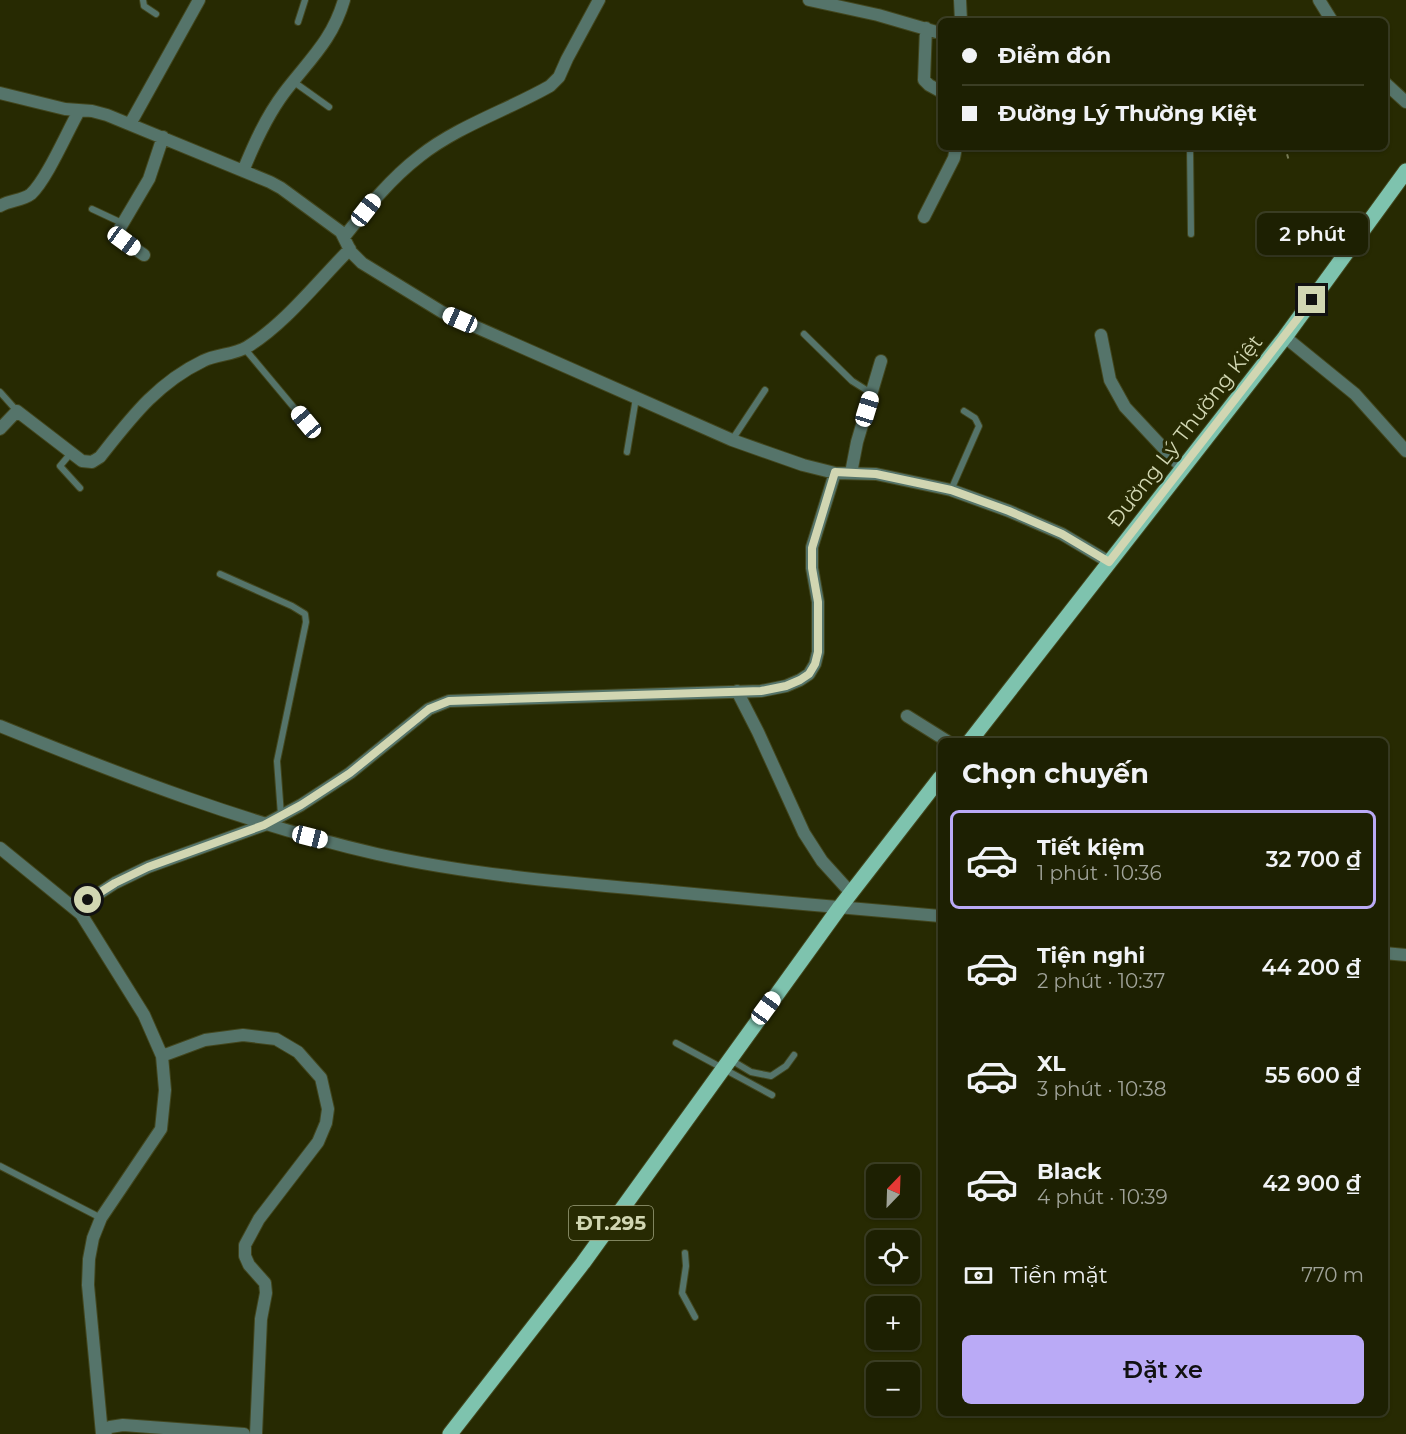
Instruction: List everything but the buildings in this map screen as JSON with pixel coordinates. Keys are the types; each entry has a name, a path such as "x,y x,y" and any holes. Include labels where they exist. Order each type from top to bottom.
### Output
{"main road":[{"name":"Đường Lý Thường Kiệt","path":"971,738 1285,337 1406,171"},
{"name":"ĐT.295","path":"450,1434 583,1263 840,907 938,781"}],"street":[{"path":"130,124 199,0"},
{"path":"243,171 268,117 328,37 339,18 344,0"},
{"path":"0,429 17,411 82,461 92,462 100,457 148,398 180,372 206,359 245,349 275,326 347,243 376,196 420,155 448,137 550,86 559,77 599,0"},
{"path":"810,0 878,15 938,32"},
{"path":"960,0 962,18"},
{"path":"1318,0 1330,18"},
{"path":"926,28 924,80 938,91"},
{"path":"1388,85 1406,102"},
{"path":"0,93 79,111 92,111 163,137 281,188 341,232 362,263 442,312 732,440 803,465 835,472 876,474 951,490 1009,511 1062,534 1109,562"},
{"path":"0,206 32,193 79,111"},
{"path":"144,255 119,235 123,223 149,179 163,137"},
{"path":"924,217 954,158 955,150"},
{"path":"1101,335 1110,380 1125,407 1182,468"},
{"path":"1285,337 1355,394 1406,451"},
{"path":"851,473 857,442 882,361"},
{"path":"75,909 115,883 148,867 264,825 301,805 350,773 429,709 449,701 761,691 786,686 809,674 818,652 818,602 812,568 812,548 835,472"},
{"path":"737,691 804,833 822,861 851,893"},
{"path":"907,716 942,738"},
{"path":"0,726 91,763 264,825 378,854 455,868 560,882 938,916"},
{"path":"2,854 81,914 144,1015 162,1056 165,1090 161,1129 101,1218 91,1248 88,1285 102,1434"},
{"path":"1388,953 1406,955"},
{"path":"162,1056 205,1040 243,1035 276,1039 298,1052 321,1078 328,1109 326,1123 318,1142 260,1219 246,1245 249,1265 265,1283 266,1293 261,1319 256,1434"},
{"path":"102,1434 110,1427 123,1425 244,1434"}],"lane":[{"path":"143,0 144,6 156,14"},
{"path":"298,22 305,0"},
{"path":"294,82 329,107"},
{"path":"1190,150 1191,234"},
{"path":"92,209 123,223"},
{"path":"804,334 852,381 872,393"},
{"path":"245,349 306,422"},
{"path":"732,440 765,390"},
{"path":"0,392 17,411"},
{"path":"627,452 636,397"},
{"path":"951,490 979,426 975,418 964,411"},
{"path":"71,453 60,466 81,488"},
{"path":"220,574 305,614 306,622 277,761 281,815"},
{"path":"676,1043 727,1064 771,1076 786,1066 794,1055"},
{"path":"727,1064 772,1095"},
{"path":"0,1166 101,1218"},
{"path":"685,1253 686,1266 682,1293 695,1317"}],"path":[{"path":"1287,150 1289,161"}],"route":[{"path":"88,900 115,883 148,867 238,836 301,805 350,773 429,709 449,701 761,691 786,686 800,680 809,674 818,652 818,602 812,568 812,548 835,472 876,474 951,490 1009,511 1062,534 1109,562 1312,300"}]}
